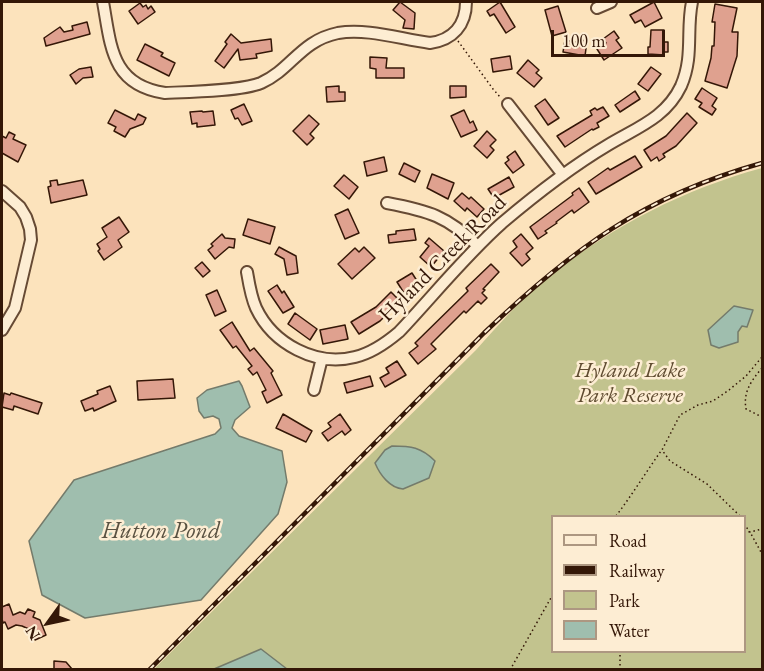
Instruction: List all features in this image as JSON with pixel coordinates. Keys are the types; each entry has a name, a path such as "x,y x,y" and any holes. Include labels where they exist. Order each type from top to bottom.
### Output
{"street":[{"path":"104,2 118,67 138,85 151,91 165,93 251,86 277,73 306,46 338,33 355,32 429,43 441,41 452,36 463,20 466,2"},
{"path":"597,8 610,2"},
{"name":"Hyland Creek Road","path":"247,272 255,307 275,335 304,354 338,360 355,358 386,343 399,332 478,246 503,223 598,150 648,123 661,113 681,87 688,63 692,2"},
{"path":"507,104 563,175"},
{"path":"2,191 20,207 26,217 31,240 15,308 2,330"},
{"path":"387,204 423,210 441,217 457,227 478,246"},
{"path":"315,390 322,358"}],"path":[{"path":"452,36 507,104"},
{"path":"617,515 662,450 680,415 729,390 746,376 762,357"},
{"path":"762,368 744,396 746,409 762,417"},
{"path":"662,450 670,461 707,484 739,515"},
{"path":"746,527 762,554"},
{"path":"746,531 762,530"},
{"path":"510,669 551,598"},
{"path":"620,653 620,669"}],"green space":[{"name":"Hyland Lake Park Reserve","path":"762,168 762,669 153,670 541,283 575,257 625,225 705,187"}],"water":[{"path":"734,306 753,310 747,327 742,326 738,332 738,342 719,348 711,345 708,330"},
{"name":"Hutton Pond","path":"239,381 250,407 235,420 232,428 239,436 282,451 287,482 278,514 201,600 85,618 42,595 29,541 74,480 215,434 221,428 219,419 213,416 204,418 199,411 197,398 207,390"},
{"path":"392,446 415,448 430,456 435,461 429,478 403,489 390,483 375,463 385,450"},
{"path":"261,649 287,669 214,669"}],"building":[{"path":"400,2 415,13 414,29 403,28 405,20 393,10"},
{"path":"500,2 515,27 506,33 494,14 490,16 487,11"},
{"path":"654,2 662,18 645,27 641,20 635,23 630,15"},
{"path":"140,3 143,7 146,5 148,9 151,6 155,12 138,24 129,11"},
{"path":"715,4 737,8 732,32 738,32 737,56 727,88 705,81 712,46 714,46 715,22 712,22"},
{"path":"558,6 566,32 552,36 545,10"},
{"path":"87,22 90,34 46,46 44,38 60,27 64,32 73,30 72,26"},
{"path":"651,30 664,30 664,42 668,42 668,52 664,52 664,55 648,54"},
{"path":"614,31 619,38 616,40 622,48 604,60 597,49 606,43 603,39"},
{"path":"231,34 241,43 271,39 272,51 256,54 257,58 240,60 238,49 224,68 215,61"},
{"path":"565,40 580,43 580,40 587,41 585,56 563,52"},
{"path":"145,44 163,53 161,56 175,63 169,76 137,60"},
{"path":"510,56 512,69 493,72 491,59"},
{"path":"370,57 387,58 386,68 404,68 404,78 376,78 376,69 370,68"},
{"path":"528,60 539,70 536,73 542,78 534,87 517,73"},
{"path":"91,67 93,77 83,78 76,84 70,75 79,69"},
{"path":"651,67 661,74 648,91 638,84"},
{"path":"339,86 339,92 345,92 345,101 327,102 326,87"},
{"path":"450,86 466,86 466,97 450,98"},
{"path":"702,88 717,98 712,106 716,109 712,115 699,107 702,103 695,99"},
{"path":"635,91 640,99 620,112 615,105"},
{"path":"545,99 559,118 548,125 535,106"},
{"path":"244,104 252,121 242,125 238,118 235,119 231,110"},
{"path":"603,107 609,116 597,123 599,127 592,129 565,147 557,136 592,115 590,111"},
{"path":"115,110 135,120 138,114 146,118 143,124 130,129 125,137 114,131 116,127 108,123"},
{"path":"464,110 470,123 473,121 477,130 461,137 451,116"},
{"path":"213,111 215,125 197,127 197,123 192,124 190,112"},
{"path":"687,113 697,123 676,146 663,154 665,157 659,161 657,157 651,161 644,150 666,136"},
{"path":"309,115 319,124 310,134 314,138 307,145 293,131"},
{"path":"487,131 496,140 490,146 494,150 487,158 474,146"},
{"path":"9,132 15,135 13,139 26,145 18,162 2,153 2,136 6,138"},
{"path":"515,151 524,165 513,173 505,163 509,160 507,157"},
{"path":"635,156 642,167 596,194 588,182 608,168 610,170"},
{"path":"384,157 387,171 367,176 364,162"},
{"path":"404,163 420,171 415,182 399,174"},
{"path":"432,174 454,183 448,199 427,188"},
{"path":"344,175 358,187 349,199 334,186"},
{"path":"509,177 514,187 494,198 488,189"},
{"path":"57,180 58,185 83,180 87,195 51,203 48,187 51,186 50,181"},
{"path":"579,188 589,202 574,213 572,210 538,239 530,227"},
{"path":"462,193 469,199 471,197 484,209 477,217 467,208 465,211 454,201"},
{"path":"348,209 359,233 345,239 335,215"},
{"path":"119,217 129,232 118,240 122,247 104,260 98,251 100,249 97,244 107,237 102,228"},
{"path":"248,219 275,227 270,244 243,235"},
{"path":"414,229 416,240 389,243 388,235 396,234 396,231"},
{"path":"222,234 225,238 235,239 234,248 229,247 215,259 208,250"},
{"path":"521,234 533,248 526,254 530,259 522,266 510,253 517,247 513,241"},
{"path":"429,238 444,251 431,267 420,257 429,246 425,243"},
{"path":"279,247 296,256 298,273 287,275 284,259 275,254"},
{"path":"364,247 375,258 352,279 338,264 355,248 359,252"},
{"path":"202,262 210,271 203,277 195,268"},
{"path":"491,264 499,272 483,289 485,290 482,293 487,298 481,304 478,301 466,313 464,311 431,344 436,349 418,364 409,353 418,346 415,343 468,291 466,288"},
{"path":"412,273 419,284 404,293 397,282"},
{"path":"277,285 282,293 284,291 294,307 283,313 268,291"},
{"path":"217,290 226,311 215,316 206,295"},
{"path":"391,292 400,301 380,321 359,334 351,322 376,307"},
{"path":"295,313 317,329 310,340 288,324"},
{"path":"232,322 250,351 254,348 273,371 271,373 282,395 267,403 262,392 266,390 257,372 253,375 248,369 252,366 236,346 233,348 220,330"},
{"path":"345,325 348,339 323,344 320,330"},
{"path":"397,361 406,375 385,387 380,378 389,373 386,368"},
{"path":"370,376 373,386 347,393 344,383"},
{"path":"173,379 175,398 138,400 137,381"},
{"path":"110,386 116,401 94,411 93,408 85,411 81,401"},
{"path":"4,393 42,403 38,414 14,406 13,410 2,407"},
{"path":"283,414 312,431 306,442 276,428"},
{"path":"340,414 351,430 345,435 342,431 328,441 322,433 331,427 328,423"},
{"path":"9,604 13,615 20,612 25,614 28,609 35,612 33,617 40,620 46,635 35,640 31,630 22,626 16,625 8,629 5,622 3,623 2,607"},
{"path":"54,661 66,662 72,669 54,669"}],"railway":[{"path":"149,670 484,333 548,276 580,251 645,209 720,176 762,163"}]}
